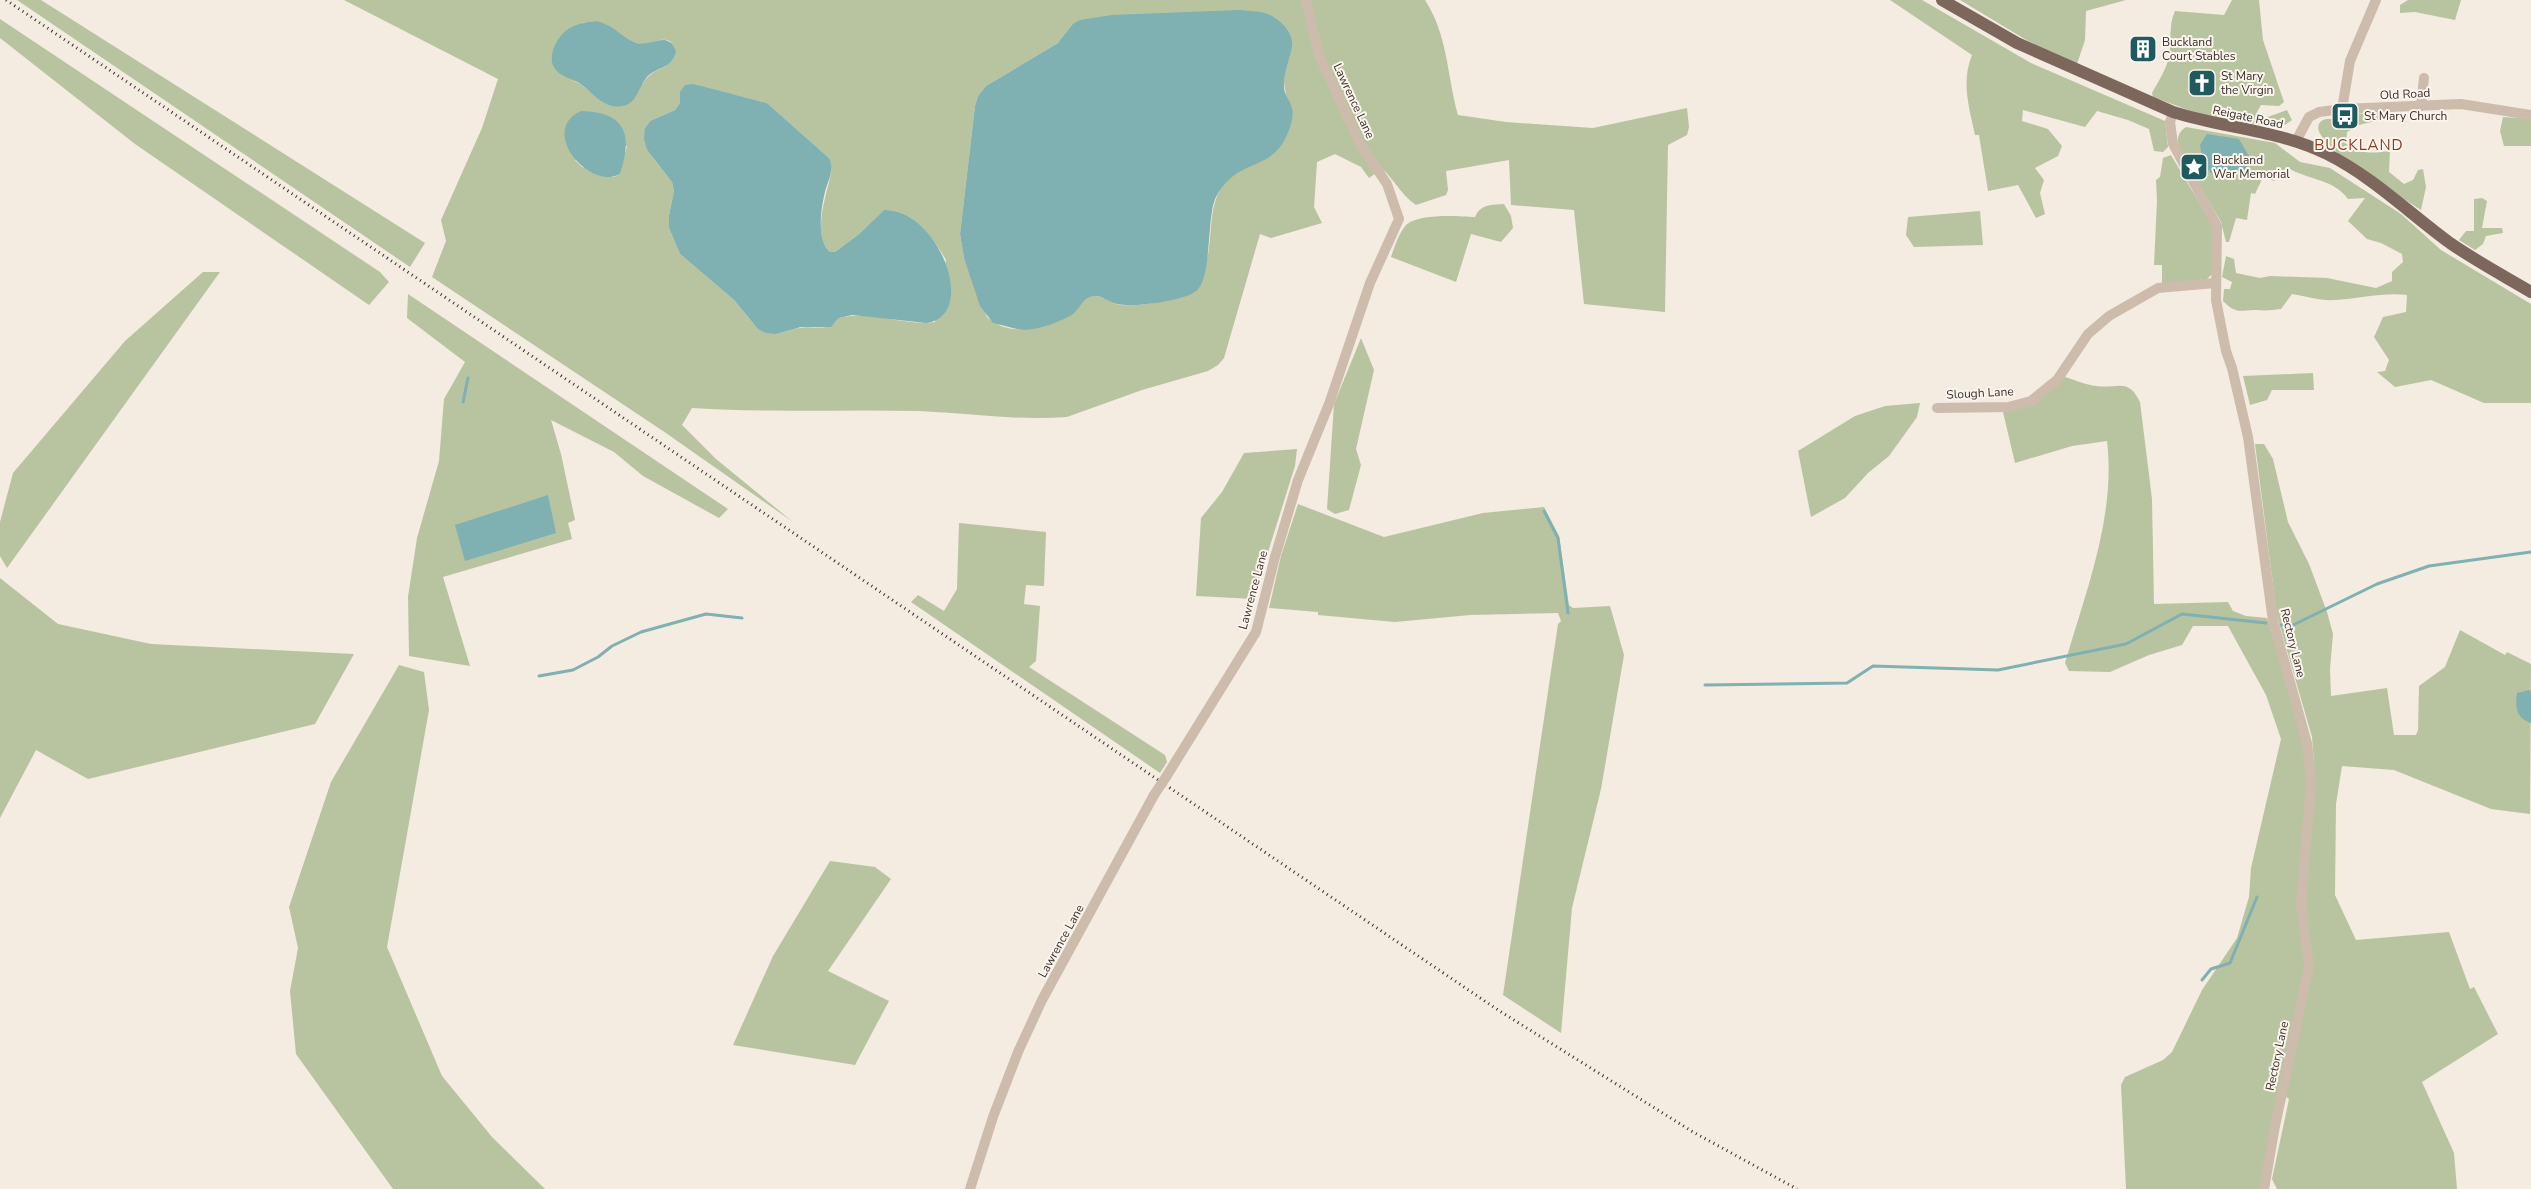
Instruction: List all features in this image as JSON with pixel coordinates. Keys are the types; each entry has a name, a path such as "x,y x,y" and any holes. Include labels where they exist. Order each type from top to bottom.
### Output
{"main road":[{"name":"Reigate Road","path":"1942,0 2017,44 2173,112 2199,120 2296,142 2326,154 2351,168 2397,199 2450,242 2531,292"}],"street":[{"name":"Lawrence Lane","path":"970,1189 993,1117 1026,1034 1042,1000 1154,795 1256,632 1275,556 1298,480 1329,404 1370,283 1399,219 1387,184 1360,144 1319,55 1306,0"},
{"path":"2342,109 2350,61 2376,0"},
{"path":"2421,106 2424,78"},
{"name":"Old Road","path":"2296,142 2310,117 2319,112 2342,109 2461,104 2531,115"},
{"name":"Rectory Lane","path":"2173,112 2170,122 2173,144 2214,217 2217,226 2215,283 2226,351 2232,368 2248,437 2273,622 2308,743 2311,782 2301,904 2309,966 2275,1126 2264,1189"},
{"name":"Slough Lane","path":"1936,408 2008,407 2030,402 2057,380 2088,334 2099,322 2158,288 2215,283"}],"green space":[{"path":"17,0 41,0 425,243 410,267"},
{"path":"344,0 1425,0 1433,13 1443,41 1458,115 1506,122 1593,128 1687,108 1689,127 1687,135 1668,145 1665,312 1584,304 1574,210 1511,205 1509,160 1446,171 1448,190 1446,195 1416,205 1405,196 1382,168 1376,164 1376,173 1369,178 1361,167 1335,154 1317,162 1314,207 1322,223 1271,238 1260,234 1224,358 1218,365 1208,371 1142,390 1067,417 1011,417 919,411 692,408 682,425 716,459 793,522 663,431 432,277 446,241 441,220 482,128 498,79","holes":["596,21 638,43 647,44 659,40 670,41 675,51 668,64 652,73 646,79 635,98 606,104 580,84 561,74 581,23","1066,35 1290,56 1283,77 1286,95 1245,168 1232,176 1218,194 1212,217 1208,255 1195,292 1139,305 1120,305 1095,296 1087,298 1075,312 1052,324 1029,329 1006,328 996,324 987,317 964,258 960,234 975,106 978,96 986,86 1058,43","680,92 735,95 767,103 829,158 831,171 821,225 824,245 830,252 835,252 859,234 884,210 904,214 921,226 935,242 946,260 935,322 923,323 851,316 839,318 835,323 826,327 805,327 776,334 753,323 734,300 680,254 669,228 669,215 674,191 672,182 647,150 645,128 650,121 675,110 680,103","627,146 620,174 614,177 582,167 575,160"]},
{"path":"1890,0 1922,0 2031,63 2165,121 2168,147 2163,152 2154,151 2149,129 2128,120 2097,111 2085,127 2023,110 2022,121 2048,129 2062,146 2058,156 2035,168 2044,180 2040,193 2045,214 2036,218 2018,185 1988,191 1979,135 1975,135 1967,95 1967,75 1972,55"},
{"path":"1960,0 2126,0 2086,11 2085,40 2077,64 2028,41"},
{"path":"2232,0 2259,0 2263,40 2284,102 2279,106 2261,105 2257,112 2262,119 2287,110 2292,120 2286,124 2267,126 2199,114 2153,97 2152,93 2169,57 2172,22 2175,11 2224,15"},
{"path":"2408,0 2461,0 2455,20 2415,12 2400,13 2400,5"},
{"path":"0,19 380,272 389,282 369,305 135,144 0,38"},
{"path":"2379,113 2379,120 2359,125 2347,132 2346,143 2356,150 2372,153 2390,151 2389,172 2404,184 2413,180 2418,170 2423,169 2426,187 2421,210 2342,157 2328,144 2320,133 2319,124 2323,120 2340,118 2342,123 2348,124 2348,118 2354,114"},
{"path":"2503,117 2531,119 2531,146 2504,146 2500,131"},
{"path":"2186,127 2275,143 2300,162 2330,168 2401,214 2441,250 2531,304 2531,403 2484,403 2431,380 2395,387 2377,372 2385,371 2389,360 2374,337 2383,317 2406,312 2407,295 2389,294 2329,300 2292,294 2281,309 2240,311 2228,306 2223,301 2224,289 2230,289 2232,282 2222,277 2226,256 2234,259 2236,273 2260,278 2270,276 2327,278 2376,288 2392,281 2392,272 2403,262 2402,254 2381,243 2367,239 2348,221 2365,198 2348,199 2336,187 2288,168 2281,171 2274,181 2263,177 2255,194 2251,193 2247,220 2236,218 2229,242 2226,242 2221,222 2180,151 2178,138 2180,132"},
{"path":"2171,155 2213,226 2212,274 2207,279 2162,284 2162,265 2154,265 2156,180 2160,177 2163,158"},
{"path":"2482,198 2487,201 2482,228 2502,228 2503,233 2486,236 2483,244 2475,250 2459,240 2466,231 2474,231 2474,199"},
{"path":"1504,204 1511,216 1513,228 1501,242 1471,234 1456,282 1391,257 1401,232 1412,221 1439,216 1475,217 1483,207"},
{"path":"1980,211 1983,245 1914,247 1906,235 1908,217"},
{"path":"203,272 220,272 7,568 0,556 0,522 13,473 125,341"},
{"path":"408,294 728,509 719,518 643,476 614,452 551,420 561,454 575,520 568,523 572,539 443,577 470,666 409,656 408,597 417,538 439,461 444,399 465,362 407,318"},
{"path":"1361,338 1374,370 1356,449 1361,465 1349,510 1335,514 1327,509 1334,404"},
{"path":"2313,373 2314,390 2272,390 2267,400 2250,405 2243,376"},
{"path":"2065,377 2084,384 2104,387 2127,387 2136,394 2140,402 2152,499 2154,604 2228,602 2233,611 2246,616 2267,618 2314,765 2312,737 2277,616 2255,444 2264,444 2273,459 2288,522 2309,564 2327,612 2333,634 2330,669 2331,696 2387,688 2394,735 2416,735 2418,730 2419,686 2445,667 2460,630 2505,655 2507,652 2531,664 2530,814 2491,809 2394,770 2342,766 2336,804 2335,895 2356,940 2449,932 2470,989 2474,987 2498,1034 2422,1082 2454,1153 2457,1189 2277,1189 2272,1179 2289,1099 2286,1097 2260,1189 2126,1189 2121,1085 2125,1077 2163,1060 2172,1052 2202,990 2237,938 2249,897 2251,868 2281,739 2266,695 2228,626 2193,626 2182,645 2149,655 2110,672 2069,671 2065,663 2090,581 2103,525 2109,469 2107,441 2072,446 2015,463 2003,412 2034,405"},
{"path":"1920,403 1917,417 1889,456 1868,473 1845,498 1811,517 1798,451 1855,416 1885,406"},
{"path":"1297,449 1295,466 1255,599 1196,596 1201,518 1222,492 1244,453"},
{"path":"1298,504 1384,537 1483,513 1544,507 1559,536 1569,605 1573,608 1610,606 1624,655 1601,789 1572,908 1561,1033 1503,995 1558,624 1561,621 1558,613 1470,615 1395,622 1318,615 1318,612 1269,608 1281,556"},
{"path":"959,523 1046,532 1044,586 1026,585 1024,604 1040,606 1036,661 1029,667 1165,755 1167,762 1160,773 911,602 918,595 944,611 957,589"},
{"path":"0,578 58,624 151,644 354,654 315,724 88,779 36,750 0,818"},
{"path":"399,665 424,672 429,710 387,947 442,1076 492,1137 545,1189 393,1189 296,1054 290,991 298,948 289,907 331,782"},
{"path":"830,861 875,867 891,879 828,971 889,1001 855,1065 733,1045 773,956"}],"water":[{"path":"1239,10 1262,12 1270,15 1288,30 1292,46 1284,87 1293,112 1288,134 1280,147 1265,160 1239,172 1231,178 1216,197 1211,219 1207,262 1201,285 1195,292 1188,295 1168,301 1145,304 1124,305 1098,296 1088,298 1076,312 1068,317 1050,325 1032,329 1018,329 993,323 980,306 964,258 960,234 975,106 978,96 986,86 1058,43 1073,24 1080,20 1112,15"},
{"path":"596,21 608,25 634,42 668,41 676,51 672,61 649,75 634,99 626,105 612,106 606,104 579,83 561,74 553,65 552,53 561,35 577,25"},
{"path":"693,84 767,103 829,158 831,171 823,199 821,232 826,247 830,252 835,252 859,234 884,210 904,214 921,226 935,243 946,263 951,284 950,302 942,316 926,323 852,315 839,318 831,327 801,327 776,334 766,333 758,329 734,300 680,254 669,228 669,215 674,191 672,182 647,150 644,139 645,128 650,121 675,110 680,103 680,92 685,85"},
{"path":"581,111 596,112 608,116 617,121 622,128 626,148 620,174 608,177 595,174 583,167 573,156 566,144 565,131 569,120"},
{"path":"2207,134 2239,139 2250,158 2246,169 2228,177 2220,177 2209,171 2202,156 2200,145"},
{"path":"548,495 556,533 465,561 455,525"},
{"path":"2531,691 2531,723 2519,715 2516,703 2517,693"}],"waterway":[{"path":"463,402 468,378"},
{"path":"1544,511 1558,538 1568,613"},
{"path":"2281,625 2291,626 2377,584 2429,566 2531,552"},
{"path":"539,676 573,670 598,657 612,646 641,632 706,614 742,618"},
{"path":"1705,685 1847,683 1873,666 1998,670 2126,644 2182,614 2266,623"},
{"path":"2202,980 2211,969 2230,963 2257,897"}],"railway":[{"path":"6,0 1498,1010 1693,1132 1797,1189"}],"place":[{"name":"Buckland Court Stables","path":"2143,49"},
{"name":"St Mary the Virgin","path":"2202,83"},
{"name":"St Mary Church","path":"2345,116"},
{"name":"Buckland War Memorial","path":"2194,167"}],"district":[{"name":"BUCKLAND","path":"2359,145"}]}
